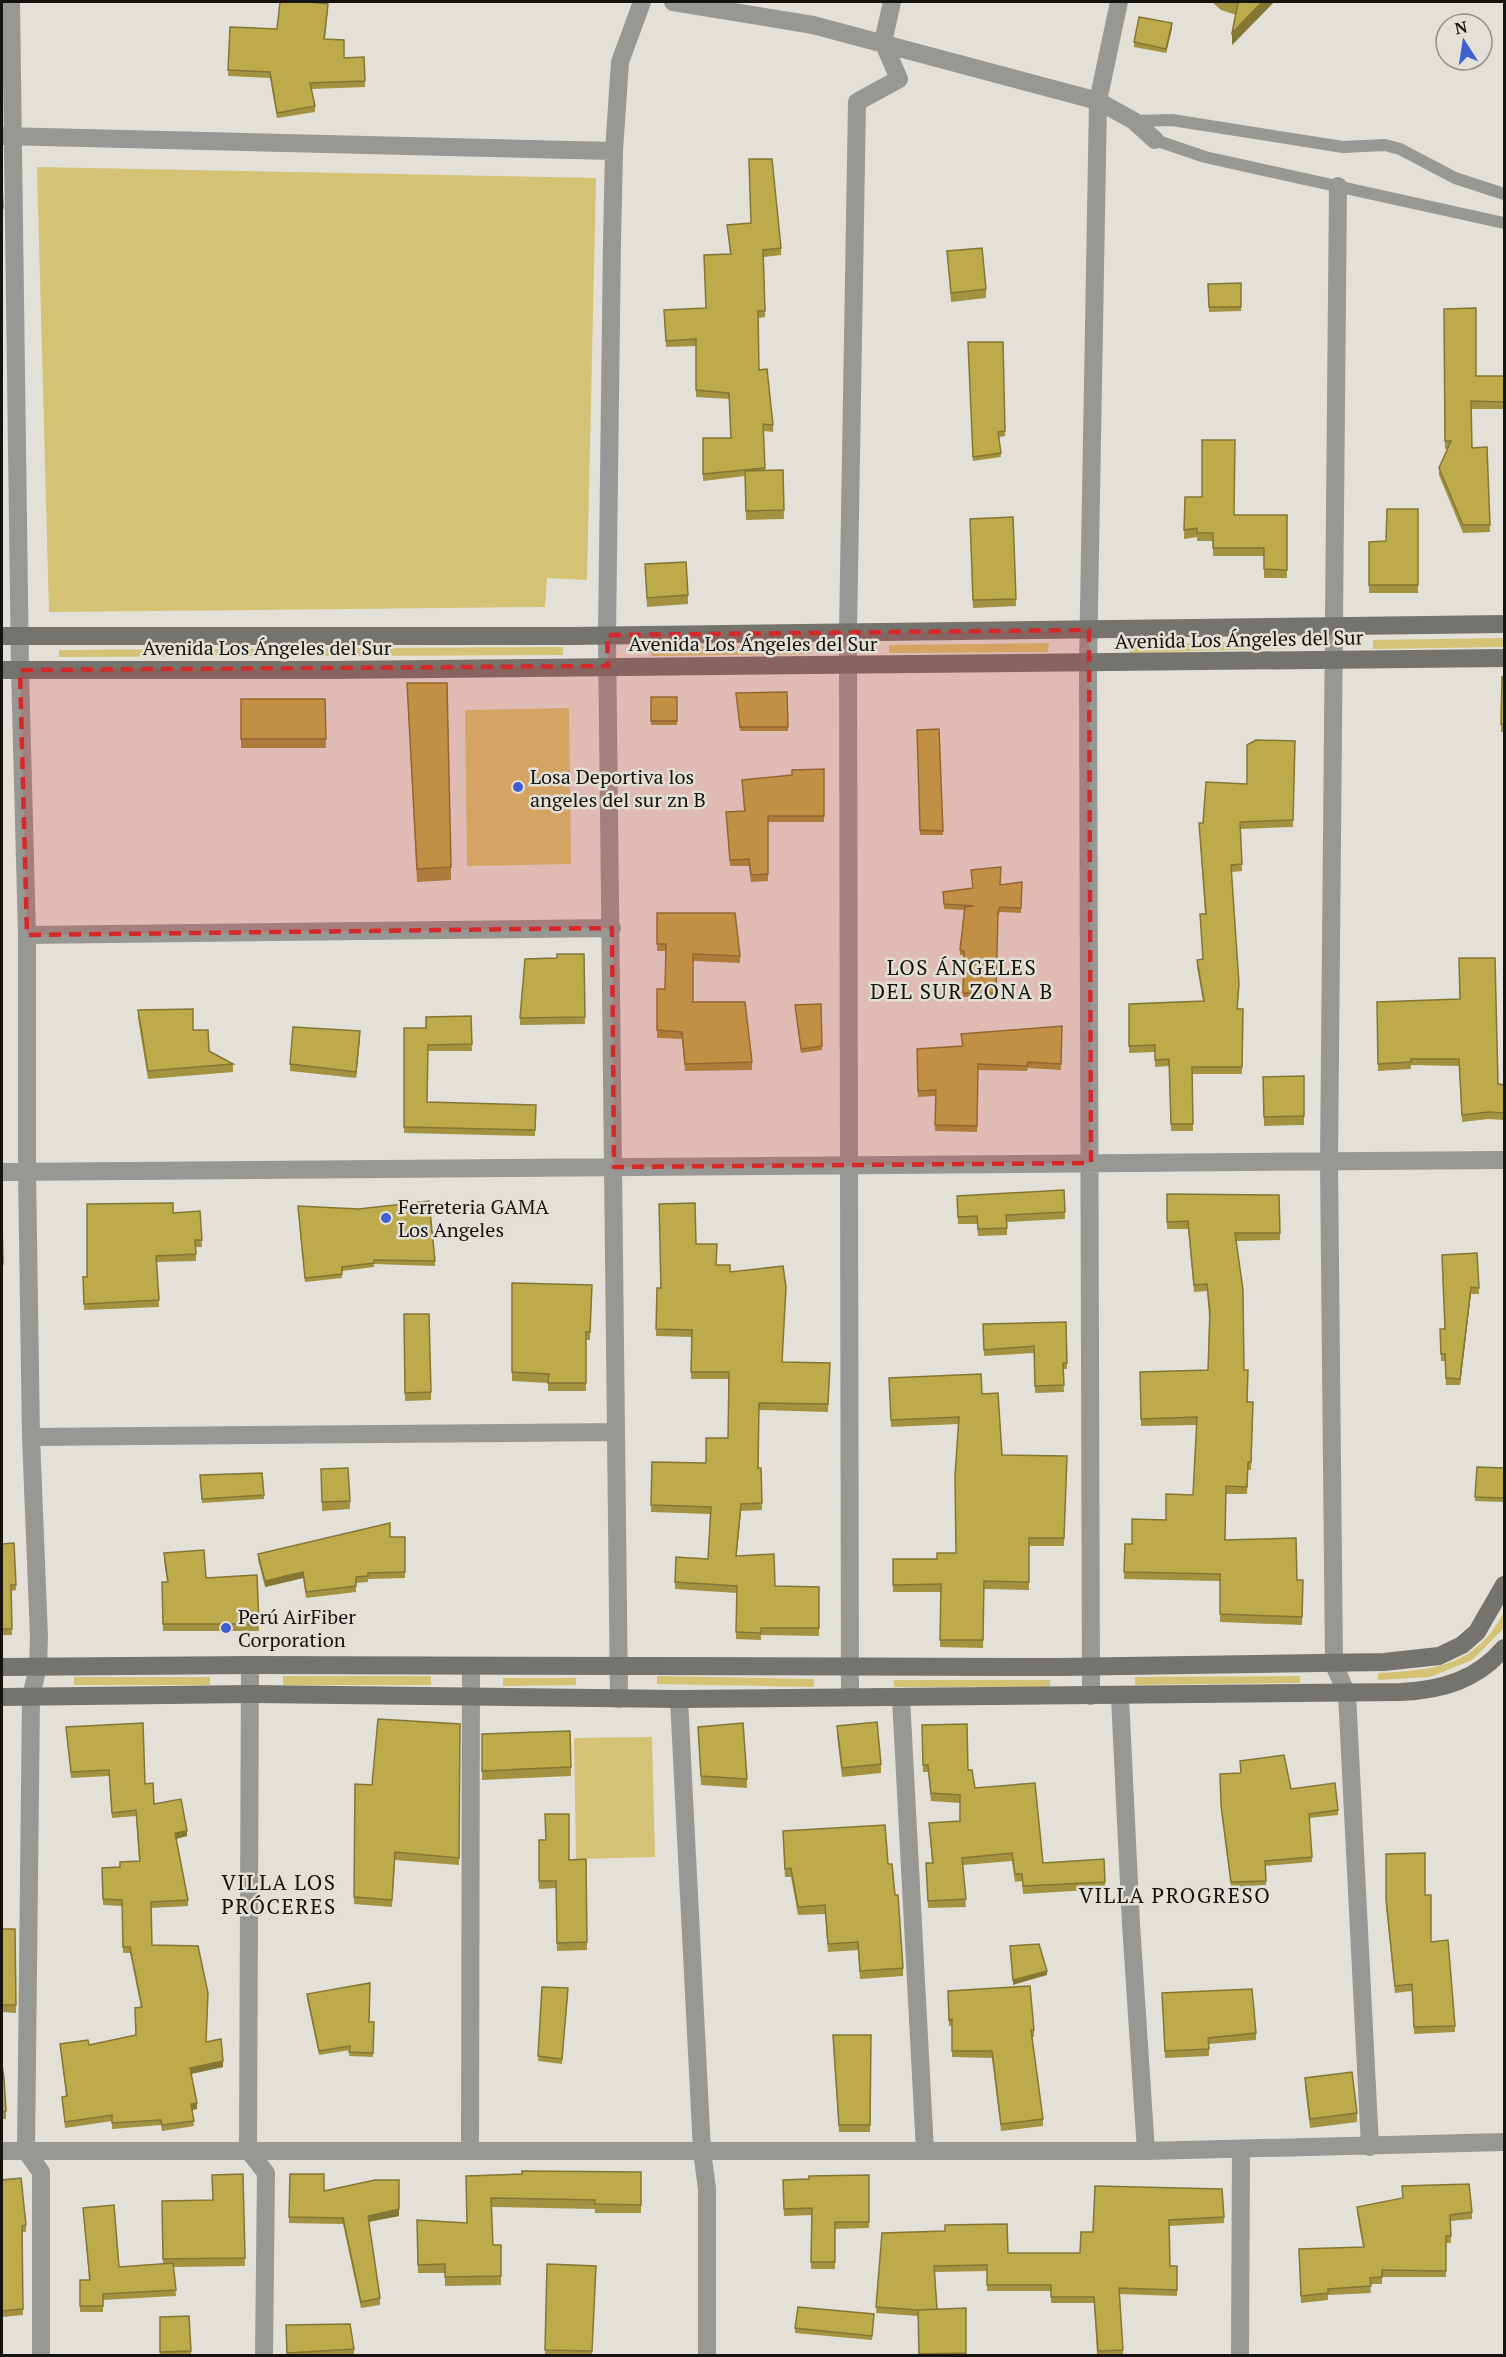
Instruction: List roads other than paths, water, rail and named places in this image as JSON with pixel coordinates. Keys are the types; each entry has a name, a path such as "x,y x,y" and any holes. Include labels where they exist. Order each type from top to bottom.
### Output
{"street":[{"path":"11,2 8,136 10,636 27,935 27,1172 32,1437 39,1626 38,1666 31,1697 26,2151 42,2172 41,2355"},
{"path":"619,1699 608,666 614,151 620,62 642,2"},
{"path":"673,2 802,22 884,42 1098,101 1134,122 1155,140"},
{"path":"850,1697 851,1166 848,633 857,102 899,79 884,42 892,2"},
{"path":"1091,1696 1088,664 1098,101 1119,2"},
{"path":"8,136 614,151"},
{"path":"1338,186 1329,1162 1334,1665 1347,1694 1370,2147"},
{"name":"Avenida Los Ángeles del Sur","path":"10,636 608,635 1504,624"},
{"name":"Avenida Los Ángeles del Sur","path":"11,670 849,666 1504,658"},
{"path":"27,935 612,928"},
{"path":"2,1172 1504,1160"},
{"path":"32,1437 616,1432"},
{"path":"2,1667 619,1665 851,1668 1334,1665 1439,1656 1462,1645 1477,1632 1504,1585"},
{"path":"2,1698 250,1694 679,1699 1347,1694 1422,1691 1450,1685 1472,1677 1493,1661 1504,1648"},
{"path":"250,1665 248,2150 266,2173 264,2355"},
{"path":"470,2150 471,1666"},
{"path":"1120,1696 1131,1924 1146,2151"},
{"path":"901,1698 925,2151"},
{"path":"679,1699 702,2151 707,2189 707,2355"},
{"path":"2,2151 1146,2151 1504,2142"},
{"path":"1240,2355 1241,2149"}],"lane":[{"path":"1134,122 1172,120 1343,147 1385,145 1400,149 1455,178 1504,194"},
{"path":"1155,140 1205,157 1504,223"}],"place":[{"name":"Losa Deportiva los angeles del sur zn B","path":"518,787"},
{"name":"Ferreteria GAMA Los Angeles","path":"386,1218"},
{"name":"Perú AirFiber Corporation","path":"226,1628"}],"district":[{"name":"LOS ÁNGELES DEL SUR ZONA B","path":"962,979"},
{"name":"VILLA LOS PRÓCERES","path":"279,1894"},
{"name":"VILLA PROGRESO","path":"1175,1895"}]}
